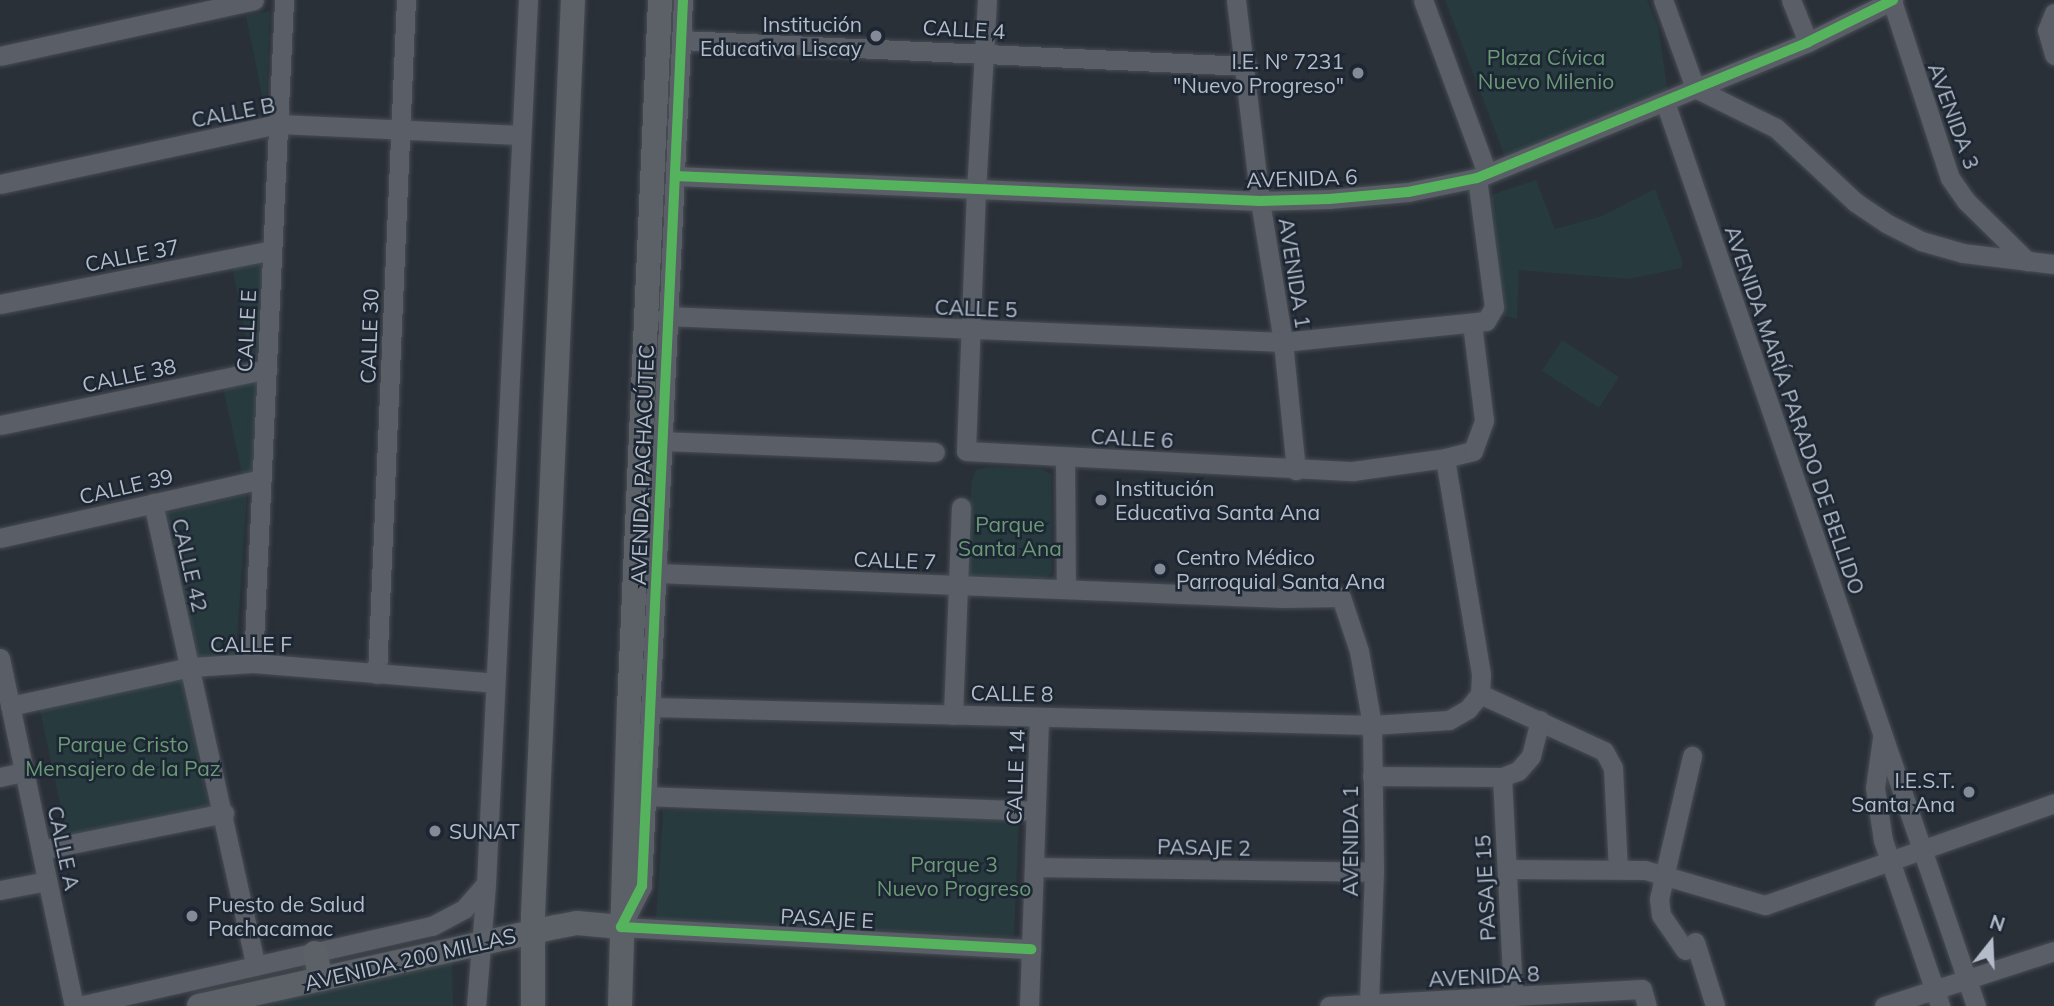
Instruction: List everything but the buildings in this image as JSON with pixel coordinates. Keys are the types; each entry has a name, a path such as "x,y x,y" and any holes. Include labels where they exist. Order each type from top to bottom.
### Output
{"main road":[{"path":"533,1006 532,932 573,0"},
{"name":"AVENIDA PACHACÚTEC","path":"613,1004 621,927 660,0"},
{"name":"AVENIDA 200 MILLAS","path":"199,1006 577,923 621,927"},
{"path":"315,953 321,979"}],"street":[{"path":"0,56 254,0"},
{"name":"CALLE E","path":"253,663 284,0"},
{"name":"CALLE 30","path":"377,674 406,0"},
{"path":"476,1006 486,884 527,0"},
{"name":"AVENIDA PACHACÚTEC","path":"621,927 642,886 666,316 683,0"},
{"path":"970,331 987,0"},
{"name":"AVENIDA 1","path":"1236,0 1246,66 1260,201 1283,342 1296,470"},
{"path":"1423,0 1482,175 1494,307 1486,321 1472,324"},
{"path":"1663,0 1695,88 1776,128 1800,147 1855,202 1909,235 1963,253 2054,264"},
{"path":"1791,0 1808,42"},
{"name":"AVENIDA 6","path":"675,176 1260,201 1329,199 1408,192 1482,175 1808,42 1883,3"},
{"name":"AVENIDA 3","path":"1883,3 1950,178 1966,201 2027,261"},
{"path":"2054,13 2047,30 2054,55"},
{"name":"CALLE 4","path":"681,40 1246,66"},
{"name":"AVENIDA MARÍA PARADO DE BELLIDO","path":"1665,102 1976,1006"},
{"name":"CALLE B","path":"0,184 278,124 521,135"},
{"name":"CALLE 37","path":"0,304 272,250"},
{"name":"CALLE 5","path":"666,316 970,331 1283,342 1472,324"},
{"name":"CALLE 6","path":"970,331 966,451 1353,471 1445,458 1473,451 1484,420 1472,324"},
{"name":"CALLE 38","path":"0,425 267,369"},
{"path":"662,441 935,452"},
{"path":"1065,458 1066,589"},
{"path":"1445,458 1481,674 1480,694 1604,751 1613,768 1618,869"},
{"name":"CALLE 39","path":"0,538 261,479"},
{"name":"CALLE 42","path":"153,503 256,966"},
{"path":"953,715 961,507"},
{"name":"CALLE 7","path":"657,573 1341,597"},
{"name":"AVENIDA 1","path":"1341,597 1359,651 1372,725 1374,872 1369,1005"},
{"name":"CALLE A","path":"0,658 74,1006"},
{"name":"CALLE F","path":"10,706 191,667 253,663 494,683"},
{"name":"CALLE 8","path":"651,707 1372,725 1449,720 1468,709 1480,694"},
{"name":"CALLE 14","path":"1029,1006 1039,717"},
{"path":"1373,776 1502,777 1518,771 1531,756 1540,720"},
{"name":"AVENIDA MARÍA PARADO DE BELLIDO","path":"1883,733 1875,788 1883,840 1937,998"},
{"path":"1692,756 1659,899 1661,915 1690,946 1715,1006"},
{"path":"0,777 24,772"},
{"name":"PASAJE 15","path":"1502,777 1513,997"},
{"path":"647,796 1036,811"},
{"path":"1507,869 1618,869 1663,873 1765,905 2054,803"},
{"path":"41,850 224,813"},
{"name":"PASAJE 2","path":"1034,867 1374,872"},
{"path":"0,890 47,880"},
{"name":"AVENIDA 200 MILLAS","path":"79,1006 315,953 451,918 478,896 486,884"},
{"name":"PASAJE E","path":"621,927 1031,949"},
{"path":"1884,1006 1937,998 1967,980 2054,951"},
{"name":"AVENIDA 8","path":"1329,1006 1513,997 1644,998"}],"green space":[{"name":"Plaza Cívica Nuevo Milenio","path":"1445,0 1647,0 1658,26 1668,94 1506,159"},
{"path":"270,11 266,102 264,105 246,16"},
{"path":"1536,180 1555,229 1602,216 1655,189 1683,263 1681,268 1629,279 1519,270 1517,319 1504,316 1498,309 1490,199 1494,194"},
{"path":"266,260 262,358 250,359 232,266"},
{"path":"1562,340 1619,377 1599,408 1542,371"},
{"path":"259,376 256,476 243,478 222,383"},
{"name":"Parque Santa Ana","path":"988,467 1041,469 1051,474 1052,572 1045,579 970,576 965,570 972,480 976,470"},
{"path":"247,494 236,655 194,658 162,514"},
{"name":"Parque Cristo Mensajero de la Paz","path":"185,675 208,807 67,836 39,706"},
{"name":"Parque 3 Nuevo Progreso","path":"663,810 1019,820 1014,937 656,919"},
{"path":"452,961 453,1006 248,1006"}],"cycle path":[{"path":"683,0 642,886 621,927 1031,949"},
{"path":"675,176 1260,201 1329,199 1408,192 1477,178 1808,42 1893,0"}],"place":[{"name":"Institución Educativa Liscay","path":"876,36"},
{"name":"I.E. N° 7231 \"Nuevo Progreso\"","path":"1358,73"},
{"name":"Institución Educativa Santa Ana","path":"1101,500"},
{"name":"Centro Médico Parroquial Santa Ana","path":"1160,569"},
{"name":"I.E.S.T. Santa Ana","path":"1969,792"},
{"name":"SUNAT","path":"435,831"},
{"name":"Puesto de Salud Pachacamac","path":"192,916"}]}
